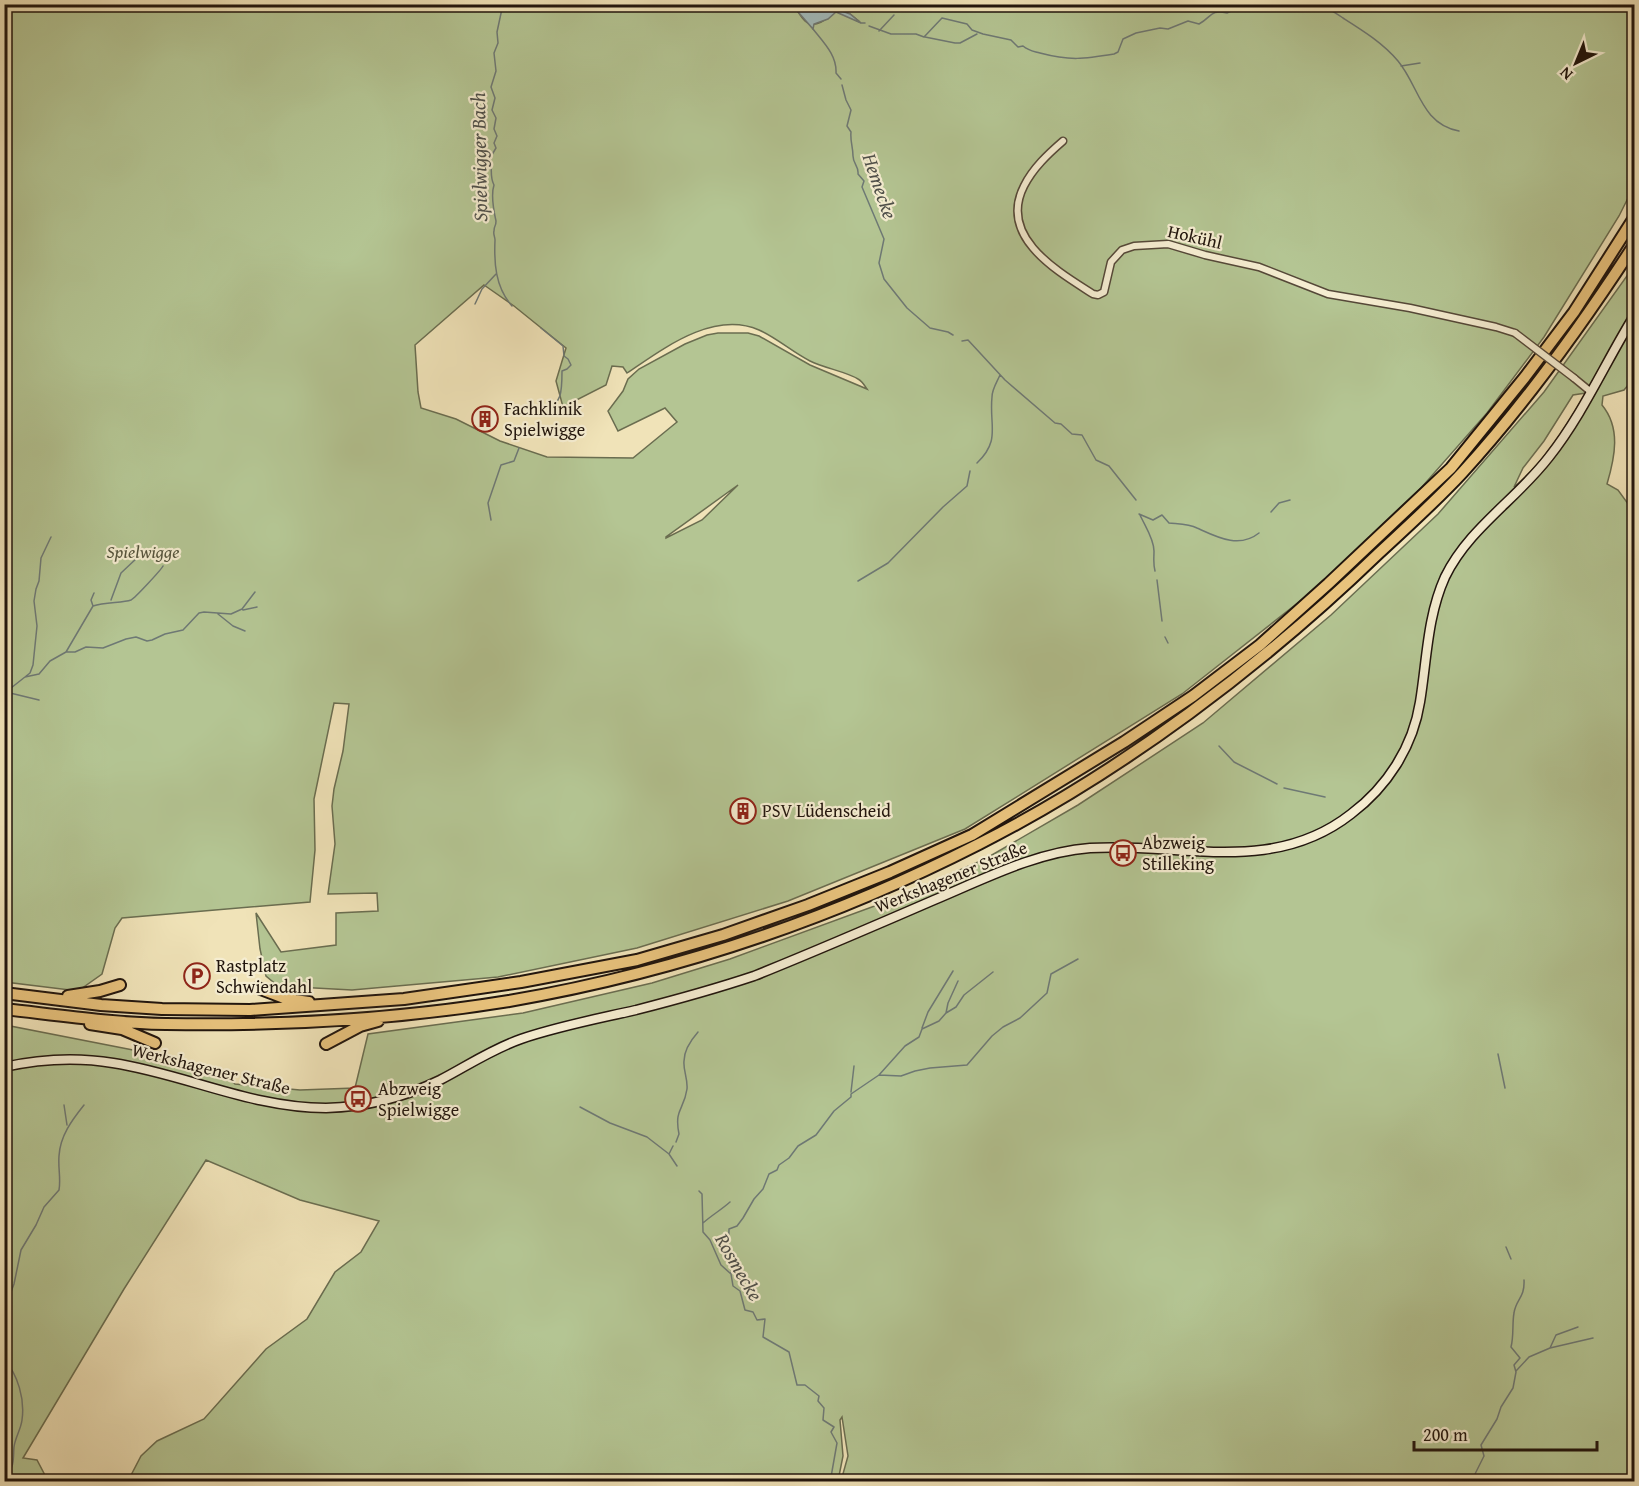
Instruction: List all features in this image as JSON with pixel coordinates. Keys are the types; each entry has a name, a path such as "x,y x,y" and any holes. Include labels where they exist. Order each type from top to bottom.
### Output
{"highway":[{"path":"4,993 100,1005 162,1009 250,1010 404,999 521,982 637,960 723,935 849,888 972,835 1193,696 1260,645 1450,468 1525,377 1574,312 1635,218"},
{"path":"4,1009 161,1024 251,1024 404,1015 510,1000 633,974 727,948 897,883 980,844 1059,800 1203,703 1262,658 1336,594 1460,475 1537,384 1587,317 1635,245"},
{"path":"41,998 100,992 120,985"},
{"path":"258,988 287,999 348,1004"},
{"path":"326,1044 360,1026 404,1015"},
{"path":"67,1016 86,1024 122,1029 155,1043"}],"main road":[{"name":"Werkshagener Straße","path":"4,1067 57,1060 100,1061 142,1069 276,1105 326,1108 374,1103 419,1089 519,1040 552,1029 693,995 754,976 1036,859 1089,848 1256,852 1314,837 1337,825 1367,801 1399,761 1414,727 1420,706 1431,616 1447,574 1465,544 1479,527 1551,456 1581,411 1635,316"}],"street":[{"name":"Hokühl","path":"1063,141 1038,164 1025,183 1019,199 1020,223 1024,237 1036,253 1093,294 1098,295 1104,292 1109,267 1122,250 1134,246 1168,244 1259,267 1328,294 1410,308 1515,333 1591,392"}],"green space":[{"name":"Spielwigge","path":"792,4 805,21 817,24 836,11 860,22 850,14 839,10 839,4 1634,5 1634,186 1619,216 1544,337 1487,413 1421,488 1318,587 1182,694 965,829 788,901 637,948 498,977 352,990 278,986 266,976 256,913 281,952 336,945 336,913 378,911 377,893 328,894 335,844 332,806 343,751 349,704 334,703 314,799 315,850 310,902 122,918 115,928 102,974 78,991 5,982 5,5","holes":["484,285 566,348 556,381 563,407 606,385 612,366 623,367 627,373 656,353 689,335 724,325 742,325 759,330 810,361 858,379 867,389 810,365 759,336 748,333 707,335 639,369 628,379 623,391 608,411 618,431 665,408 677,422 633,458 547,457 500,441 456,419 421,408 415,345","738,485 702,520 666,538 666,537"]},
{"path":"1634,266 1634,378 1624,390 1603,396 1602,405 1612,423 1615,443 1607,484 1618,490 1634,512 1634,1481 841,1481 848,1456 842,1417 840,1420 843,1456 838,1481 133,1481 173,1479 141,1477 128,1481 141,1456 157,1441 204,1419 266,1349 307,1319 335,1272 361,1252 379,1221 300,1200 206,1160 124,1289 23,1458 37,1460 48,1481 15,1481 5,1471 4,1348 5,1351 9,1327 5,1342 5,1025 133,1050 210,1076 230,1080 235,1084 300,1090 355,1088 368,1034 523,1013 652,983 730,959 891,900 985,859 1078,805 1203,723 1331,615 1438,514 1544,392","holes":["1586,393 1545,455 1514,487 1523,468 1544,441 1573,395"]}],"water":[{"path":"792,5 839,5 839,10 850,14 861,23 836,12 828,19 814,24 813,29"}],"waterway":[{"name":"Spielwigger Bach","path":"503,4 497,32 498,43 494,53 496,71 491,87 495,98 492,110 496,118 494,129 497,136 494,143 496,148 490,158 496,221 495,266 502,291 512,306"},
{"path":"869,26 891,34 916,34 924,37 942,18 967,24 972,30 983,34 1011,40 1018,47 1023,46 1033,51 1060,57 1085,58 1114,54 1118,52 1123,39 1136,33 1160,28 1168,29 1188,21 1199,24 1214,13 1237,11 1248,4"},
{"path":"1324,4 1386,48 1405,71 1422,103 1436,121 1459,131"},
{"path":"879,31 894,15"},
{"name":"Hemecke","path":"813,29 832,55 836,73 841,79"},
{"path":"925,37 960,43 977,34"},
{"path":"1401,66 1420,63"},
{"name":"Hemecke","path":"842,85 851,110 847,126 851,132 853,159 858,174 864,181 862,187 884,239 879,263 884,279 907,308 930,328 953,335"},
{"path":"475,304 482,289 496,274"},
{"name":"Spielwigger Bach","path":"541,328 563,346 564,356 571,365 562,371 560,396 554,406 543,416"},
{"name":"Hemecke","path":"962,341 968,340 1005,380 1055,423 1061,424 1072,434 1082,435 1096,460 1109,466 1136,500"},
{"path":"977,463 992,440 992,394 1000,375"},
{"name":"Spielwigger Bach","path":"491,520 488,503 501,465 514,461 519,448"},
{"path":"858,581 888,563 967,486 970,471"},
{"name":"Hemecke","path":"1271,512 1279,503 1290,500"},
{"name":"Hemecke","path":"1139,514 1153,520 1162,515 1169,523 1190,526 1228,540 1244,540 1259,533"},
{"path":"1140,515 1153,542 1155,571"},
{"path":"4,691 30,673 33,665 37,626 34,601 41,558 51,537"},
{"path":"111,600 121,573 138,557"},
{"path":"66,652 93,606 131,600 163,566"},
{"path":"1157,580 1162,621"},
{"path":"25,677 39,674 50,661 66,652 75,652 86,647 103,648 136,637 147,641 152,640 183,630 199,613 231,614 242,609 255,592"},
{"path":"93,606 91,600 94,593"},
{"path":"243,610 257,607"},
{"path":"218,614 233,626 245,631"},
{"path":"1165,637 1168,643"},
{"path":"6,692 39,700"},
{"path":"1219,746 1234,762 1277,784"},
{"path":"1284,788 1325,797"},
{"path":"731,1274 733,1262 728,1258 729,1229 737,1226 743,1218 763,1189 769,1174 777,1170 798,1146 816,1135 834,1111 851,1097 851,1094 879,1075 901,1076 930,1068 967,1065 992,1036 1020,1018 1047,993 1051,974 1078,959"},
{"path":"922,1028 928,1012 953,971"},
{"path":"879,1075 905,1046 919,1037 922,1029 939,1021 956,1007 964,995 993,972"},
{"path":"946,1013 958,981"},
{"name":"Rosmecke","path":"676,1142 679,1134 679,1114 687,1089 684,1057 688,1045 698,1032"},
{"path":"1498,1054 1505,1088"},
{"path":"851,1092 854,1066"},
{"path":"64,1105 67,1125"},
{"path":"4,1326 21,1250 44,1207 59,1190 59,1156 64,1135 84,1105"},
{"path":"580,1107 610,1123 647,1137 669,1154"},
{"name":"Rosmecke","path":"673,1146 669,1154 677,1166"},
{"name":"Rosmecke","path":"699,1191 702,1194 703,1232 710,1240 721,1265 731,1274 733,1286 740,1291 745,1310 753,1312 757,1320 765,1319 763,1337 789,1352 797,1385 805,1385 819,1396 818,1401 824,1408 823,1420 834,1427 831,1432 837,1443 829,1482"},
{"path":"703,1223 730,1202"},
{"name":"Hemecke","path":"1506,1247 1511,1259"},
{"name":"Hemecke","path":"1471,1482 1484,1456 1481,1445 1513,1388 1516,1372 1514,1365 1520,1358 1511,1347 1513,1317 1523,1291 1524,1280"},
{"path":"1516,1371 1529,1357 1550,1348 1556,1335 1578,1327"},
{"path":"1550,1348 1593,1338"},
{"path":"4,1359 17,1380 23,1412 12,1465 10,1471 4,1473"},
{"path":"4,1479 8,1480"}],"place":[{"name":"Fachklinik Spielwigge","path":"485,419"},
{"name":"PSV Lüdenscheid","path":"743,811"},
{"name":"Abzweig Stilleking","path":"1123,853"},
{"name":"Rastplatz Schwiendahl","path":"197,976"},
{"name":"Abzweig Spielwigge","path":"358,1099"}]}
